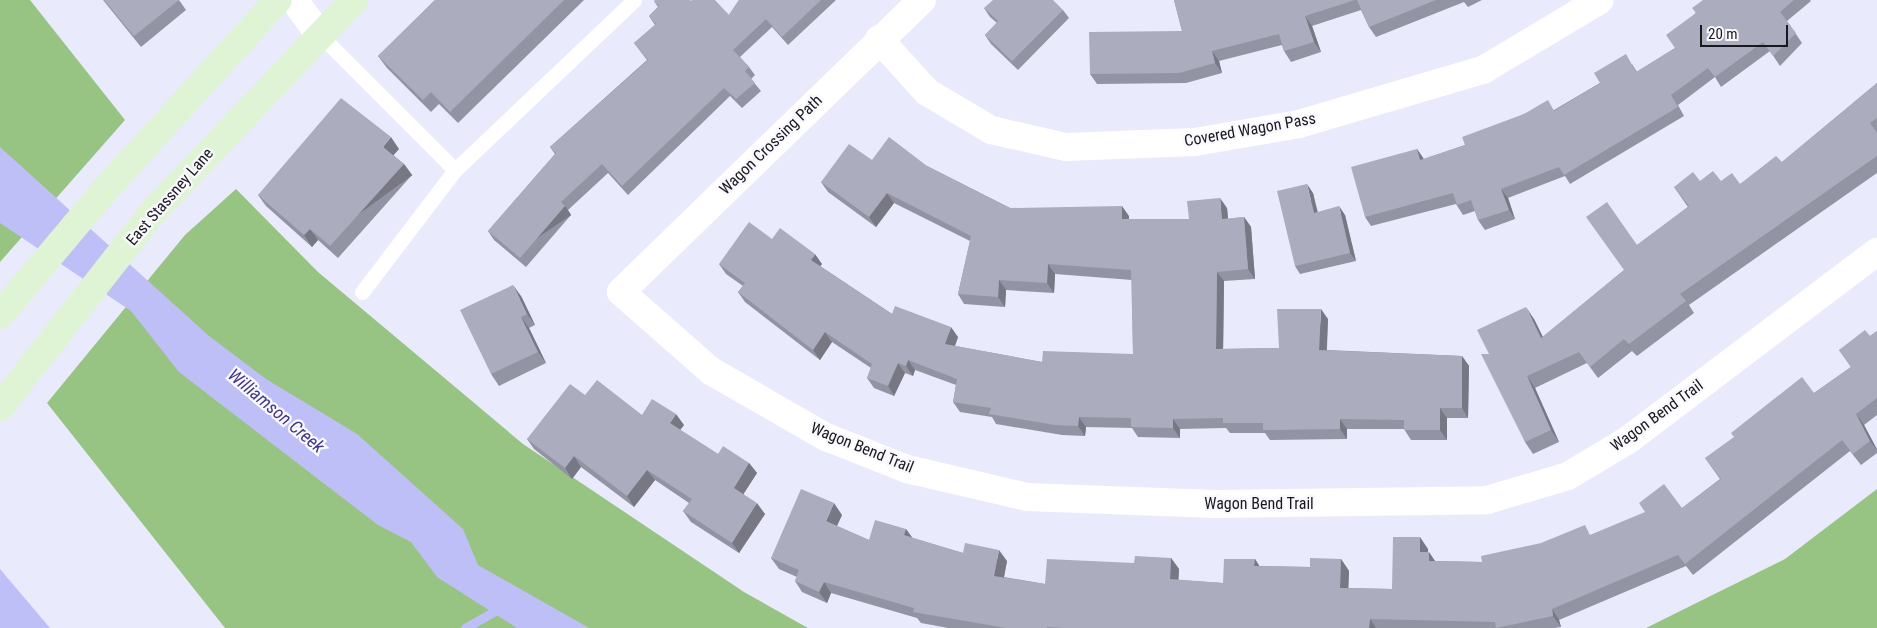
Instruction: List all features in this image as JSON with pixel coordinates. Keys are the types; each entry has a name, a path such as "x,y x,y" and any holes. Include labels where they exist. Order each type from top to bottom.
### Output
{"main road":[{"path":"0,315 104,191 278,0"},
{"name":"East Stassney Lane","path":"0,407 152,213 318,34 354,0"}],"street":[{"path":"294,0 318,34"},
{"name":"Wagon Crossing Path","path":"621,292 879,39 922,0"},
{"name":"Covered Wagon Pass","path":"879,39 927,92 991,130 1066,147 1195,142 1299,124 1483,70 1600,0"},
{"name":"Wagon Bend Trail","path":"621,292 711,371 826,437 907,469 1027,497 1390,504 1487,500 1568,476 1628,440 1877,252"}],"lane":[{"path":"362,292 456,170 634,0"},
{"path":"318,34 456,170"}],"green space":[{"path":"0,0 30,0 125,120 0,262"},
{"path":"236,189 318,272 523,444 744,592 808,628 225,628 47,403 185,235"},
{"path":"1877,489 1877,628 1646,628 1785,559"}],"water":[{"name":"Williamson Creek","path":"0,147 209,336 266,379 357,434 463,529 478,565 589,628 517,628 437,577 411,542 378,525 179,372 131,311 0,223"},
{"path":"0,569 50,628 0,628"}],"building":[{"path":"104,0 179,0 134,36"},
{"path":"435,0 564,0 450,112 431,92 423,100 378,56"},
{"path":"655,0 715,0 729,15 739,0 821,0 782,37 766,19 733,50 749,67 745,71 755,83 736,99 724,88 622,186 602,164 561,202 565,206 520,258 488,231 556,153 550,147 648,60 634,43 656,24 649,16 659,6"},
{"path":"993,0 1053,0 1063,10 1012,61 985,35 998,21 984,8"},
{"path":"1174,0 1355,0 1305,16 1314,42 1284,51 1279,34 1212,51 1215,63 1179,73 1090,74 1089,32 1182,31"},
{"path":"1357,0 1436,0 1369,27"},
{"path":"1703,0 1794,0 1780,12 1796,33 1773,56 1763,42 1715,77 1708,68 1671,95 1678,107 1564,175 1559,167 1501,189 1509,210 1478,220 1471,200 1457,205 1453,193 1365,217 1351,167 1417,149 1420,160 1465,145 1462,137 1524,114 1548,100 1554,111 1600,83 1594,73 1626,54 1636,72 1675,48 1666,35 1696,13 1692,8"},
{"path":"1877,83 1877,118 1870,123 1877,133 1877,156 1680,294 1686,301 1629,344 1624,339 1590,367 1579,352 1527,376 1551,430 1525,442 1481,354 1489,354 1477,330 1526,307 1541,338 1624,270 1586,217 1607,202 1637,245 1689,206 1674,187 1693,172 1700,181 1713,171 1721,181 1732,173 1740,184 1776,156 1782,162"},
{"path":"341,98 391,137 383,147 404,164 330,246 310,229 304,235 258,195"},
{"path":"889,137 927,166 1010,208 1122,206 1122,219 1189,219 1187,201 1220,198 1222,219 1244,217 1248,269 1217,272 1216,349 1279,348 1277,309 1321,309 1319,350 1462,356 1462,408 1440,408 1440,430 1404,430 1404,420 1340,419 1340,429 1263,430 1263,423 1223,423 1223,418 1173,419 1173,428 1131,427 1131,418 1079,417 1078,426 1055,425 989,414 991,408 953,402 957,379 908,360 906,366 898,363 888,386 867,378 872,364 825,332 813,350 738,292 745,283 719,264 749,222 772,239 780,228 815,254 811,260 892,314 895,306 951,327 945,344 1042,362 1043,351 1133,354 1131,270 1048,264 1047,283 999,280 998,297 958,294 971,236 887,193 869,217 821,182 849,144 872,160"},
{"path":"1307,184 1314,213 1339,206 1350,253 1295,266 1277,191"},
{"path":"513,285 527,314 521,317 538,352 491,374 460,310"},
{"path":"1865,330 1870,336 1877,331 1877,398 1856,414 1870,441 1853,454 1842,440 1685,564 1678,555 1552,609 1553,616 1496,628 1495,622 1370,619 1369,628 1006,628 913,612 914,608 824,582 819,592 795,581 799,570 771,558 801,489 834,503 826,521 869,540 875,520 906,529 904,535 963,553 965,543 999,550 994,576 1045,584 1047,559 1134,563 1135,556 1171,558 1170,579 1223,583 1224,559 1255,559 1254,566 1310,567 1310,558 1341,559 1340,588 1392,589 1393,537 1420,537 1420,552 1429,552 1429,561 1482,562 1481,556 1541,543 1585,525 1590,535 1645,512 1639,503 1664,484 1682,508 1721,479 1705,458 1734,437 1731,433 1802,377 1814,393 1851,367 1839,350"},
{"path":"597,380 642,415 652,399 676,414 670,423 718,454 723,446 749,463 734,488 757,503 732,543 683,511 692,499 647,470 627,496 574,456 565,468 527,439 570,384 585,395"}],"waterway":[{"path":"465,628 502,607"}]}
